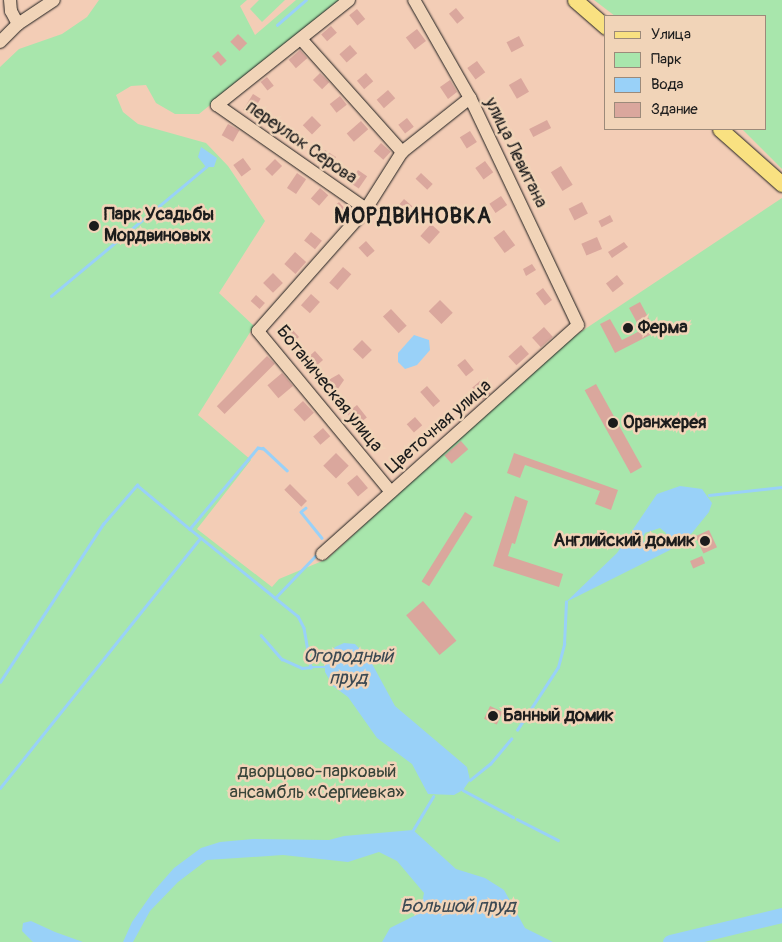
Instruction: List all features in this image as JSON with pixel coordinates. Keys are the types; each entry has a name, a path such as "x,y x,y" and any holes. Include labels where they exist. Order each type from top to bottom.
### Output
{"main road":[{"path":"575,0 604,25"},
{"path":"721,130 778,181"}],"street":[{"path":"10,0 11,11 18,24"},
{"path":"0,42 18,24 54,0"},
{"path":"348,0 301,39 402,152"},
{"name":"улица Левитана","path":"414,0 470,98 578,325"},
{"name":"переулок Серова","path":"301,39 217,105 366,209"},
{"path":"366,209 402,152 470,98"},
{"name":"Ботаническая улица","path":"366,209 258,330 391,492"},
{"name":"Цветочная улица","path":"322,554 578,325"}],"green space":[{"name":"дворцово-парковый ансамбль «Сергиевка»","path":"99,0 247,0 240,6 255,35 296,0 340,0 199,114 175,114 156,103 146,85 131,86 116,95 123,112 138,124 206,143 228,166 265,221 219,293 254,326 198,415 251,460 197,529 272,587 279,579 327,559 558,347 782,198 782,942 0,942 0,67 19,49 62,34 87,17"},
{"path":"259,0 285,0 262,22 250,9"},
{"path":"594,0 782,0 782,169 743,130 767,130 767,15 614,15"}],"water":[{"path":"201,147 217,158 214,167 206,167 198,157"},
{"path":"414,335 429,340 430,350 417,365 405,369 398,362 398,353"},
{"path":"680,486 702,489 712,503 709,512 692,533 670,550 566,602 617,553 657,494","holes":["660,528 666,533 666,539 654,546 645,544 642,539 645,533"]},
{"name":"Огородный пруд","path":"344,643 355,644 370,660 395,706 467,767 470,780 463,790 454,795 428,794 412,764 377,738 348,697 333,686 325,672 325,663 335,647"},
{"name":"Большой пруд","path":"413,830 456,869 485,878 504,890 525,928 553,942 382,942 390,928 420,913 424,893 397,861 379,852 348,862 283,855 207,860 178,882 150,911 133,942 123,942 132,922 153,892 174,868 201,848 220,842 253,839 329,840 344,836"},
{"path":"756,916 758,922 718,931 722,927"},
{"path":"31,921 83,942 33,942 22,931 23,923"}],"building":[{"path":"456,8 464,18 457,24 449,14"},
{"path":"357,9 365,19 357,25 349,15"},
{"path":"331,26 337,33 327,41 321,35"},
{"path":"417,29 426,41 415,49 406,37"},
{"path":"238,34 247,43 239,51 230,42"},
{"path":"519,36 524,46 512,52 507,42"},
{"path":"350,45 357,53 347,62 339,54"},
{"path":"300,50 307,58 296,68 289,60"},
{"path":"218,51 227,61 221,66 212,56"},
{"path":"477,61 485,72 476,79 467,68"},
{"path":"320,73 329,82 322,89 313,80"},
{"path":"366,73 373,81 364,89 357,81"},
{"path":"267,77 274,86 267,91 261,82"},
{"path":"521,78 529,92 517,99 509,85"},
{"path":"450,80 457,92 448,99 440,87"},
{"path":"388,90 395,98 384,108 377,100"},
{"path":"253,94 261,99 251,115 243,110"},
{"path":"340,96 347,105 337,113 330,104"},
{"path":"312,116 321,125 312,134 303,125"},
{"path":"273,117 286,126 280,135 267,126"},
{"path":"407,118 414,127 405,133 398,125"},
{"path":"547,120 551,128 533,137 529,129"},
{"path":"361,121 368,129 354,142 347,133"},
{"path":"228,124 239,130 233,142 222,135"},
{"path":"470,131 477,142 467,148 460,137"},
{"path":"381,143 391,152 383,160 374,151"},
{"path":"325,150 336,157 329,169 318,162"},
{"path":"243,158 251,169 242,176 233,165"},
{"path":"275,159 282,166 272,176 265,169"},
{"path":"524,159 530,170 524,174 517,163"},
{"path":"485,161 493,172 484,179 475,168"},
{"path":"561,166 573,185 562,191 551,172"},
{"path":"358,170 367,176 359,189 350,182"},
{"path":"297,173 306,179 296,194 287,188"},
{"path":"421,173 433,184 427,190 416,179"},
{"path":"320,188 328,195 319,206 311,199"},
{"path":"501,196 507,205 496,213 489,204"},
{"path":"404,199 412,206 400,220 392,213"},
{"path":"339,202 348,212 342,217 333,207"},
{"path":"582,202 588,214 575,220 569,209"},
{"path":"610,215 613,221 602,227 598,221"},
{"path":"431,224 440,232 429,244 420,236"},
{"path":"504,230 515,245 505,253 493,238"},
{"path":"311,232 322,241 315,249 304,241"},
{"path":"597,237 602,249 586,256 581,244"},
{"path":"366,241 375,251 367,257 359,248"},
{"path":"624,242 628,247 612,258 608,252"},
{"path":"295,252 306,262 295,274 284,264"},
{"path":"532,264 536,270 526,276 523,269"},
{"path":"343,267 351,274 338,290 329,283"},
{"path":"273,273 283,283 273,293 263,283"},
{"path":"617,275 624,284 613,292 606,284"},
{"path":"543,288 552,300 545,305 536,293"},
{"path":"311,294 320,302 310,313 301,305"},
{"path":"256,295 265,303 260,309 251,301"},
{"path":"440,300 453,313 441,324 429,311"},
{"path":"640,302 656,332 615,353 600,324 610,319 622,340 634,334 641,330 629,308"},
{"path":"391,309 407,326 399,333 383,317"},
{"path":"544,327 553,337 541,347 532,338"},
{"path":"291,328 299,337 292,344 284,335"},
{"path":"362,340 372,350 363,359 353,349"},
{"path":"521,345 529,354 516,365 508,356"},
{"path":"315,351 323,360 313,369 305,360"},
{"path":"267,356 275,364 225,414 217,406"},
{"path":"465,359 474,370 466,376 457,365"},
{"path":"282,373 293,386 278,398 267,385"},
{"path":"339,374 344,380 333,396 323,383"},
{"path":"480,381 490,393 483,400 472,387"},
{"path":"596,384 642,467 631,473 585,390"},
{"path":"427,386 440,401 433,407 420,392"},
{"path":"303,401 314,413 304,422 293,410"},
{"path":"357,405 367,418 357,426 347,413"},
{"path":"415,417 422,425 414,433 407,424"},
{"path":"323,428 330,436 320,445 313,437"},
{"path":"373,436 380,445 373,450 366,442"},
{"path":"461,441 468,449 452,464 444,455"},
{"path":"336,453 349,466 336,478 323,466"},
{"path":"514,453 618,490 611,510 595,504 600,491 525,465 520,478 507,473"},
{"path":"357,475 368,488 358,496 347,483"},
{"path":"290,484 307,501 301,507 284,490"},
{"path":"515,496 528,501 515,544 512,543 508,556 563,574 559,587 493,566"},
{"path":"465,512 473,517 429,586 422,582"},
{"path":"709,530 717,547 703,554 695,536"},
{"path":"702,556 705,563 693,568 690,561"},
{"path":"423,601 456,641 440,655 406,615"},
{"name":"Банный домик","path":"490,706 503,712 497,725 484,719"}],"waterway":[{"path":"277,25 306,0"},
{"path":"51,296 206,167"},
{"path":"287,471 263,449 258,448 190,529 298,616 304,628 311,667 325,667"},
{"path":"0,682 103,524 137,485 190,529"},
{"path":"709,495 782,487"},
{"path":"306,508 301,512 322,538"},
{"path":"0,788 200,538"},
{"path":"275,598 317,554"},
{"path":"517,730 558,667 564,644 566,602"},
{"path":"261,635 282,659 302,668 311,667"},
{"path":"470,780 490,764 511,739"},
{"path":"463,790 513,817"},
{"path":"413,830 433,797"},
{"path":"517,819 558,840"},
{"path":"670,942 782,915"}],"place":[{"name":"Парк Усадьбы Мордвиновых","path":"94,226"},
{"name":"Ферма","path":"628,328"},
{"name":"Оранжерея","path":"613,423"},
{"name":"Английский домик","path":"705,541"},
{"name":"Банный домик","path":"493,716"}],"district":[{"name":"МОРДВИНОВКА","path":"413,217"}]}
